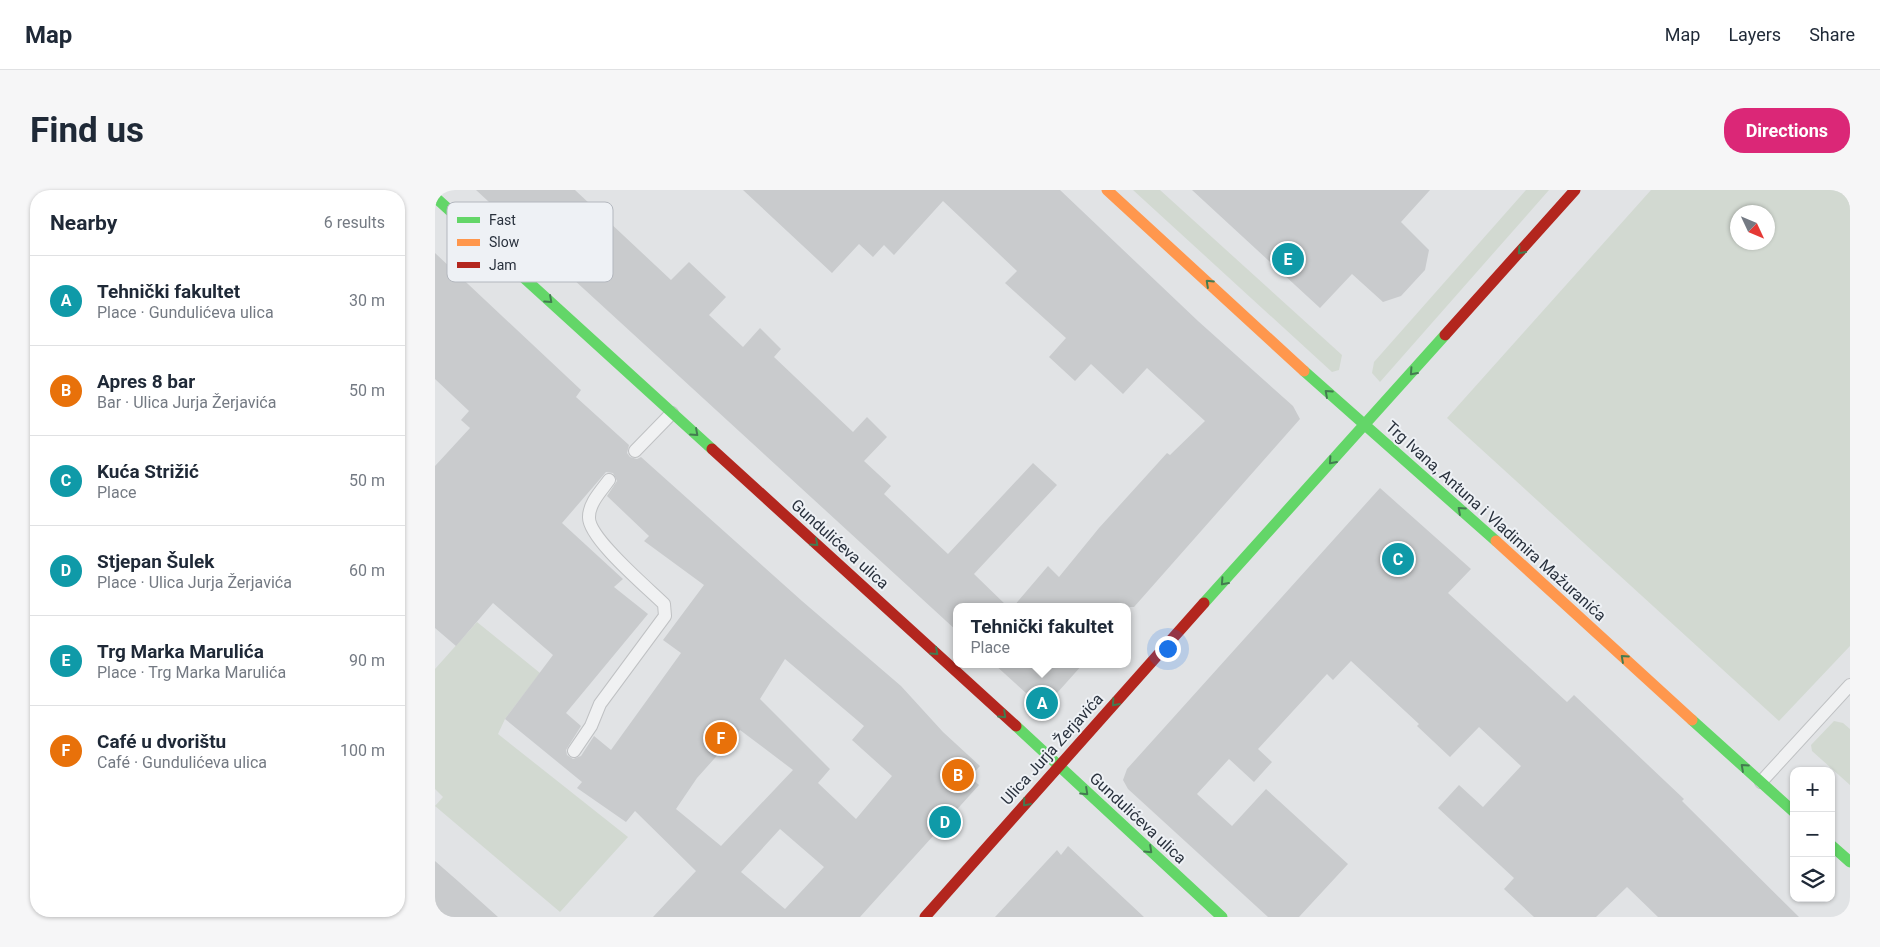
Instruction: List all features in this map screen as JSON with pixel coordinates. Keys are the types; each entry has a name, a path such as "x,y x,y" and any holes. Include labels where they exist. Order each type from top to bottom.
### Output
{"street":[{"path":"1107,190 1365,425"},
{"name":"Trg Ivana, Antuna i Vladimira Mažuranića","path":"1575,190 1365,425 1790,808"},
{"name":"Gundulićeva ulica","path":"435,197 447,208"},
{"name":"Gundulićeva ulica","path":"528,282 1222,917"},
{"name":"Ulica Jurja Žerjavića","path":"925,917 1058,766 1365,425"},
{"path":"1835,849 1850,862"}],"lane":[{"path":"635,452 672,413"},
{"path":"575,751 591,726 600,704 665,616 666,611 664,604 611,553 593,531 588,519 590,509 609,480"},
{"path":"1761,782 1850,685"}],"shaded area":[{"path":"1133,190 1160,190 1342,355 1339,370 1332,372"},
{"path":"1526,190 1549,190 1380,382 1372,373 1374,362"},
{"path":"1651,190 1850,190 1850,646 1779,721 1447,418"},
{"path":"477,622 540,673 505,719 498,734 628,837 560,912 435,806 443,797 435,789 435,669"},
{"path":"1834,721 1843,723 1850,729 1850,785 1835,772 1835,767 1830,767 1812,751 1811,745"}],"building":[{"path":"476,190 575,190 588,202 489,202"},
{"path":"743,190 1060,190 1198,321 1293,406 1300,419 1134,607 1131,607 1131,603 1016,603 1048,566 1059,577 1099,528 1167,453 1170,455 1205,421 1147,368 1123,394 1091,364 1075,381 1049,357 1066,338 1005,283 1017,271 943,201 894,255 884,245 873,257 859,244 832,273"},
{"path":"1192,190 1430,190 1401,222 1429,250 1425,270 1401,296 1383,302 1352,274 1320,308"},
{"path":"613,226 671,280 689,262 726,297 709,315 743,347 760,328 781,349 774,357 853,432 867,417 887,437 864,461 891,486 884,494 948,554 1033,463 1057,485 974,574 1004,603 953,603 953,627 576,282 613,282"},
{"path":"435,253 447,264 447,282 466,282 581,390 576,397 629,445 627,453 630,457 637,459 641,457 802,601 901,686 943,732 980,766 970,777 979,785 860,917 653,917 696,871 635,811 626,822 577,788 582,782 505,719 553,655 493,603 456,646 435,628 435,466 470,428 461,420 469,411 435,379","holes":["606,472 613,473 617,481 607,496 649,536 644,541 704,585 663,640 681,653 611,750 594,736 581,756 573,759 567,755 566,750 581,726 566,713 648,614 614,587 623,579 562,523","785,659 864,726 852,740 892,776 856,819 818,783 830,769 760,699","740,730 793,770 721,846 676,809 697,778","780,829 824,867 785,909 741,872"]},
{"path":"1380,488 1471,569 1448,593 1567,702 1574,695 1684,799 1682,801 1799,917 1658,917 1627,887 1596,917 1534,917 1504,889 1514,878 1438,808 1459,785 1483,807 1521,766 1479,727 1450,757 1417,726 1419,724 1351,661 1333,680 1327,674 1258,749 1272,762 1254,782 1229,759 1197,794 1232,826 1266,789 1348,864 1299,917 1268,917 1128,789 1123,780 1127,769"},
{"path":"998,668 1079,668 1049,702 1037,703"},
{"path":"1068,846 1144,917 995,917 1057,850 1061,855"},
{"path":"435,861 459,882 498,917 435,917"}],"traffic: fast":[{"path":"435,197 447,208"},
{"path":"528,282 712,449"},
{"path":"1204,603 1445,335"},
{"path":"1304,371 1496,541"},
{"path":"1692,720 1790,808"},
{"path":"1016,726 1222,917"},
{"path":"1835,849 1850,862"}],"traffic: slow":[{"path":"1107,190 1304,371"},
{"path":"1496,541 1692,720"}],"traffic: jam":[{"path":"1445,335 1575,190"},
{"path":"712,449 1016,726"},
{"path":"925,917 1204,603"}],"place":[{"name":"Trg Marka Marulića","path":"1288,259"},
{"name":"Kuća Strižić","path":"1398,559"},
{"name":"Tehnički fakultet","path":"1042,703"},
{"name":"Café u dvorištu","path":"721,738"},
{"name":"Apres 8 bar","path":"958,775"},
{"name":"Stjepan Šulek","path":"945,822"}]}
